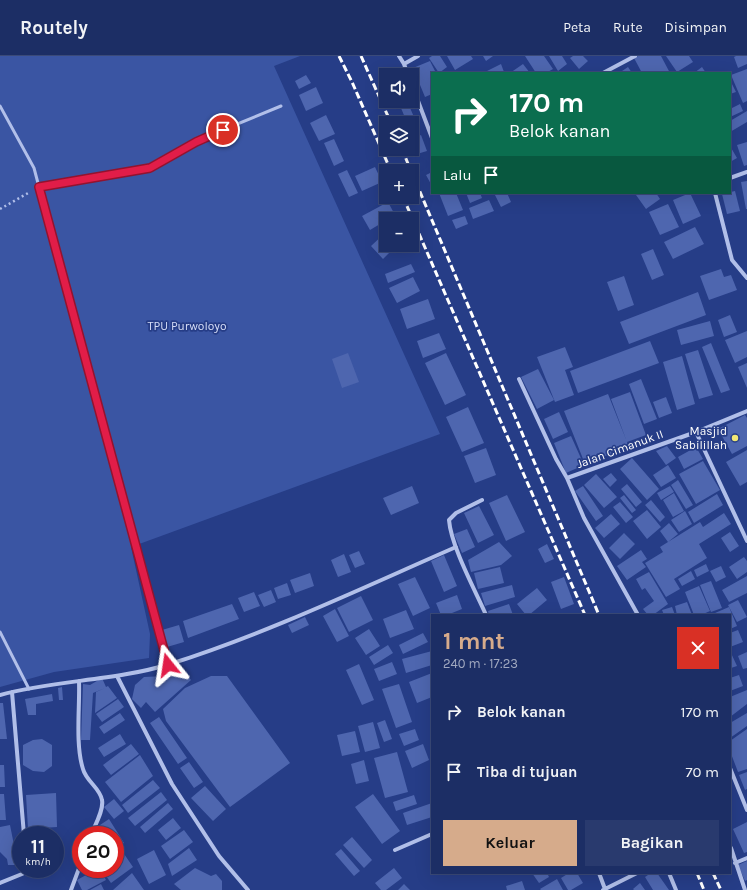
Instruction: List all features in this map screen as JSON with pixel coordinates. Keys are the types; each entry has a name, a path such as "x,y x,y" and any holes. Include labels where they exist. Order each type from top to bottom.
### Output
{"street":[{"path":"399,56 405,68"},
{"path":"404,64 418,56"},
{"path":"606,72 635,56"},
{"path":"419,104 431,135"},
{"path":"731,178 747,172"},
{"path":"715,194 732,260 747,278"},
{"path":"519,379 556,459 567,478 584,518 637,614"},
{"name":"Jalan Cimanuk II","path":"567,478 696,432 747,411"},
{"path":"696,432 747,541"},
{"path":"482,500 456,513 449,520 456,548 486,614"},
{"path":"0,695 29,689 117,676 168,665 256,633 456,548"},
{"path":"117,676 172,784 219,856 248,890"},
{"path":"80,681 80,746 82,765 87,779 100,793 102,800 102,806 94,826"},
{"path":"12,692 23,826"},
{"path":"731,770 747,810"},
{"path":"395,850 431,834"},
{"path":"731,848 745,890"},
{"path":"735,863 747,858"},
{"path":"599,874 604,889 635,874"},
{"path":"669,874 676,890"},
{"path":"0,883 12,878"},
{"path":"72,890 76,878"}],"lane":[{"path":"0,106 34,168 168,665"},
{"path":"39,187 150,168 208,136 281,106"},
{"path":"0,632 29,689"}],"path":[{"path":"0,209 39,187"}],"green space":[{"name":"TPU Purwoloyo","path":"0,56 300,56 274,66 440,434 131,547 150,634 149,658 54,672 0,687"}],"building":[{"path":"432,56 440,56 447,67 438,72 429,58"},
{"path":"447,56 471,56 473,59 455,70"},
{"path":"483,56 493,56 486,61"},
{"path":"525,56 544,56 553,69 548,72 535,72"},
{"path":"549,56 562,56 567,64 558,71"},
{"path":"573,56 583,56 588,61 579,69 570,58"},
{"path":"638,56 661,56 669,72 641,72 634,58"},
{"path":"666,56 689,56 693,62 677,72"},
{"path":"747,56 747,64 738,68 734,57"},
{"path":"430,61 436,72 431,72 431,94 425,97 419,82 419,68 413,68"},
{"path":"501,64 504,72 485,72"},
{"path":"523,64 529,72 511,72"},
{"path":"628,67 631,72 620,72"},
{"path":"702,67 705,72 695,72"},
{"path":"747,69 747,101 743,103 731,75"},
{"path":"306,75 311,83 299,89 295,81"},
{"path":"731,82 736,92 731,94"},
{"path":"316,87 323,103 306,111 299,95"},
{"path":"740,104 743,111 731,117 731,108"},
{"path":"401,108 410,108 414,116 404,116"},
{"path":"747,111 747,122 731,131 731,120"},
{"path":"326,115 335,134 319,141 310,123"},
{"path":"421,135 427,151 419,153 419,136"},
{"path":"334,139 344,161 334,166 324,143"},
{"path":"747,142 747,165 744,166 737,145"},
{"path":"731,148 737,158 731,161"},
{"path":"375,167 379,176 379,183 362,191 355,176"},
{"path":"347,170 358,193 349,197 338,174"},
{"path":"431,172 431,184 426,175"},
{"path":"747,181 747,209 746,209 741,182"},
{"path":"735,191 740,211 727,214 722,194 731,194 731,192"},
{"path":"439,194 456,194 463,210 448,216"},
{"path":"466,194 480,194 482,198 470,203"},
{"path":"494,194 507,194 511,202 501,207"},
{"path":"657,194 660,199 646,209 636,195"},
{"path":"690,194 701,216 683,224 673,200"},
{"path":"489,200 494,211 473,219 469,208"},
{"path":"384,204 389,204 393,212 379,212 379,225 370,230 362,216"},
{"path":"668,204 679,227 660,235 649,212"},
{"path":"465,216 468,224 456,229 452,220"},
{"path":"695,227 704,244 673,259 664,242"},
{"path":"379,239 379,252 390,252 383,259 371,246"},
{"path":"653,249 664,275 652,280 641,254"},
{"path":"411,264 415,272 388,283 385,274"},
{"path":"721,269 724,277 731,275 737,290 709,300 700,276"},
{"path":"624,276 634,305 618,311 607,282"},
{"path":"413,277 420,291 397,303 389,288"},
{"path":"698,292 706,315 629,344 620,322"},
{"path":"428,299 435,319 407,329 400,309"},
{"path":"730,315 737,332 724,337 718,320"},
{"path":"710,321 714,336 681,345 677,330"},
{"path":"747,331 747,357 735,363 725,340"},
{"path":"439,333 446,349 423,358 417,341"},
{"path":"650,341 659,363 578,393 570,371"},
{"path":"711,343 730,390 721,393 702,347"},
{"path":"565,347 573,367 565,370 574,395 555,402 537,357"},
{"path":"698,350 713,395 699,399 685,354"},
{"path":"348,353 359,382 342,388 332,359"},
{"path":"446,353 466,395 445,405 425,363"},
{"path":"682,356 695,404 677,410 663,362"},
{"path":"747,363 747,388 738,367"},
{"path":"538,369 554,400 537,409 521,377"},
{"path":"641,379 657,419 644,424 629,384"},
{"path":"630,392 646,435 627,442 611,399"},
{"path":"608,394 629,447 585,464 564,411"},
{"path":"666,397 672,413 659,418 653,402"},
{"path":"468,407 484,443 462,452 446,417"},
{"path":"559,412 568,432 553,439 544,419"},
{"name":"Masjid Sabilillah","path":"745,415 747,418 747,446 732,454 718,429"},
{"path":"571,436 584,465 566,473 554,443"},
{"path":"667,446 676,458 666,465 656,451"},
{"path":"696,447 703,459 684,469 678,457"},
{"path":"486,448 496,475 475,483 464,456"},
{"path":"747,450 747,482 740,486 726,462"},
{"path":"632,458 659,489 647,500 620,469"},
{"path":"703,461 720,490 696,504 679,474"},
{"path":"668,465 676,478 661,487 653,475"},
{"path":"611,473 617,480 610,487 603,479"},
{"path":"596,474 617,497 604,508 584,485"},
{"path":"678,480 693,505 686,509 671,485"},
{"path":"627,484 642,502 636,507 621,489"},
{"path":"412,486 419,503 391,515 383,498"},
{"path":"583,486 603,516 596,521 575,491"},
{"path":"670,486 674,492 661,500 657,493"},
{"path":"674,493 684,511 673,517 663,500"},
{"path":"717,494 723,505 694,523 688,512"},
{"path":"507,495 525,532 506,541 489,503"},
{"path":"624,495 636,510 632,513 620,498"},
{"path":"651,500 665,517 660,522 645,505"},
{"path":"620,502 633,517 626,523 613,507"},
{"path":"479,506 494,535 478,543 464,513"},
{"path":"647,510 661,527 647,539 633,521"},
{"path":"685,511 692,524 679,532 671,520"},
{"path":"724,513 731,524 699,544 707,558 674,579 680,589 666,597 645,563 663,552 660,547 700,522 703,527"},
{"path":"611,514 620,524 604,538 595,528"},
{"path":"669,523 678,534 668,542 660,531"},
{"path":"467,529 475,547 462,553 454,534"},
{"path":"730,532 739,546 730,552 721,538"},
{"path":"624,533 635,544 620,559 609,548"},
{"path":"499,542 512,556 501,565 471,572 468,560"},
{"path":"547,544 554,559 545,563 538,549"},
{"path":"641,550 647,559 642,562 646,567 627,580 617,566"},
{"path":"359,551 365,564 355,568 349,555"},
{"path":"344,554 351,572 338,577 331,560"},
{"path":"444,555 457,586 444,592 431,561"},
{"path":"744,557 747,561 747,572 737,579 729,567"},
{"path":"706,564 709,571 697,577 694,570"},
{"path":"721,566 726,577 716,582 710,571"},
{"path":"500,567 504,583 478,589 474,573"},
{"path":"691,571 695,579 682,586 678,579"},
{"path":"649,572 668,604 654,614 647,614 643,609 654,601 645,588 642,590 636,579"},
{"path":"310,573 314,586 295,593 290,580"},
{"path":"747,576 747,593 729,602 722,590"},
{"path":"415,577 430,608 413,616 398,584"},
{"path":"564,577 574,604 561,609 551,582"},
{"path":"711,581 722,608 711,612 700,585"},
{"path":"287,583 291,595 278,599 274,588"},
{"path":"512,585 515,597 485,606 481,593"},
{"path":"699,586 710,611 703,614 694,614 685,592"},
{"path":"537,588 547,600 530,614 525,614 517,604"},
{"path":"271,590 276,602 264,607 258,595"},
{"path":"254,592 260,606 244,612 238,598"},
{"path":"457,595 462,609 450,614 441,614 436,603"},
{"path":"361,596 373,620 349,632 337,608"},
{"path":"738,600 747,617 737,622 728,605"},
{"path":"687,602 692,614 677,614 675,606"},
{"path":"232,604 239,619 188,638 183,621"},
{"path":"509,604 513,614 489,614 488,611"},
{"path":"672,607 675,614 664,614 662,610"},
{"path":"729,607 737,626 731,629 731,614 715,613"},
{"path":"335,609 349,636 337,642 323,616"},
{"path":"406,610 414,629 390,638 383,619"},
{"path":"305,617 309,625 292,633 288,625"},
{"path":"179,625 184,642 167,647 162,630"},
{"path":"369,629 380,646 366,655 355,638"},
{"path":"738,630 743,642 731,647 731,633"},
{"path":"423,633 428,642 403,654 399,645"},
{"path":"388,645 393,653 374,665 369,657"},
{"path":"431,651 431,665 406,673 402,659"},
{"path":"747,652 747,668 743,669 738,656"},
{"path":"731,653 737,666 731,668"},
{"path":"392,662 397,674 379,681 374,669"},
{"path":"359,664 374,700 362,705 346,670"},
{"path":"179,665 191,680 155,712 146,702 141,708 132,699 135,685 144,677 166,676"},
{"path":"431,673 431,697 417,703 409,682"},
{"path":"739,675 743,686 731,691 731,678"},
{"path":"211,676 227,676 290,763 230,807 166,721 163,709 185,688"},
{"path":"102,678 106,687 108,686 117,698 95,713 96,692 105,688 93,693 90,740 81,740 83,684 90,685"},
{"path":"399,684 412,722 396,728 382,689"},
{"path":"62,687 63,700 59,700 58,688"},
{"path":"747,690 747,704 731,716 731,697"},
{"path":"52,694 53,701 36,704 36,715 28,715 25,699"},
{"path":"118,699 124,707 102,722 96,714"},
{"path":"0,703 3,703 7,739 0,739"},
{"path":"120,713 125,720 104,734 99,727"},
{"path":"747,713 747,726 731,737 731,722"},
{"path":"159,717 187,758 178,764 150,723"},
{"path":"385,720 392,739 384,742 377,723"},
{"path":"373,722 380,748 365,752 358,726"},
{"path":"415,729 419,740 404,746 399,734"},
{"path":"747,729 747,769 738,772 731,754 731,740"},
{"path":"355,731 360,752 342,756 337,735"},
{"path":"120,734 126,744 104,757 98,748"},
{"path":"42,739 52,745 52,766 44,772 33,771 23,765 23,745 33,740"},
{"path":"131,744 139,754 111,775 103,765"},
{"path":"423,744 429,760 412,768 405,751"},
{"path":"397,752 408,792 385,798 374,758"},
{"path":"140,755 153,776 121,802 105,782"},
{"path":"364,760 369,781 356,784 351,764"},
{"path":"189,762 203,782 194,788 180,768"},
{"path":"0,765 4,765 5,787 0,787"},
{"path":"747,772 747,789 745,790 739,775"},
{"path":"153,780 160,788 128,813 122,805"},
{"path":"205,786 226,809 213,821 191,798"},
{"path":"161,792 167,800 135,826 128,818"},
{"path":"56,793 57,826 28,826 26,795"},
{"path":"0,794 4,794 6,820 0,820"},
{"path":"373,794 400,831 382,844 355,807"},
{"path":"414,795 417,804 396,811 393,802"},
{"path":"114,799 124,811 114,819 104,807"},
{"path":"168,803 173,809 145,833 140,827"},
{"path":"431,803 431,817 407,825 403,813"},
{"path":"173,818 181,828 166,840 158,830"},
{"path":"109,819 113,826 98,826"},
{"path":"747,822 747,852 744,853 733,829"},
{"path":"10,825 12,835 12,865 8,865 7,859 0,852 0,827"},
{"path":"184,830 193,842 170,859 161,846"},
{"path":"352,837 372,860 364,868 343,845"},
{"path":"189,848 197,860 172,876 168,864"},
{"path":"341,849 360,871 354,876 335,854"},
{"path":"154,850 166,875 149,884 137,859"},
{"path":"124,854 133,867 124,874"},
{"path":"747,861 747,880 745,881 738,865"},
{"path":"195,868 211,876 216,874 222,881 222,890 181,890 174,884"},
{"path":"394,868 402,878 386,890 381,890 375,883"},
{"path":"132,873 144,890 113,890"},
{"path":"533,874 548,874 549,877 539,883"},
{"path":"567,874 578,874 583,883 571,890 568,890 561,878"},
{"path":"650,874 658,874 669,890 653,890 645,877"},
{"path":"81,878 105,878 106,880 87,890 82,890 77,880"},
{"path":"107,878 118,878 111,883"},
{"path":"557,879 563,890 540,889"},
{"path":"522,881 525,890 507,890 506,886"},
{"path":"640,883 645,890 633,889"},
{"path":"101,884 104,890 90,890"},
{"path":"404,884 410,890 398,890"}],"railway":[{"path":"339,56 388,164"},
{"path":"361,56 388,116"},
{"path":"405,156 408,164"},
{"path":"419,190 599,614"},
{"path":"406,204 585,614"},
{"path":"697,874 704,890"},
{"path":"713,874 721,890"}],"place":[{"name":"Masjid Sabilillah","path":"735,438"}],"route":[{"path":"168,665 39,187 150,168 196,142 223,130"}]}
